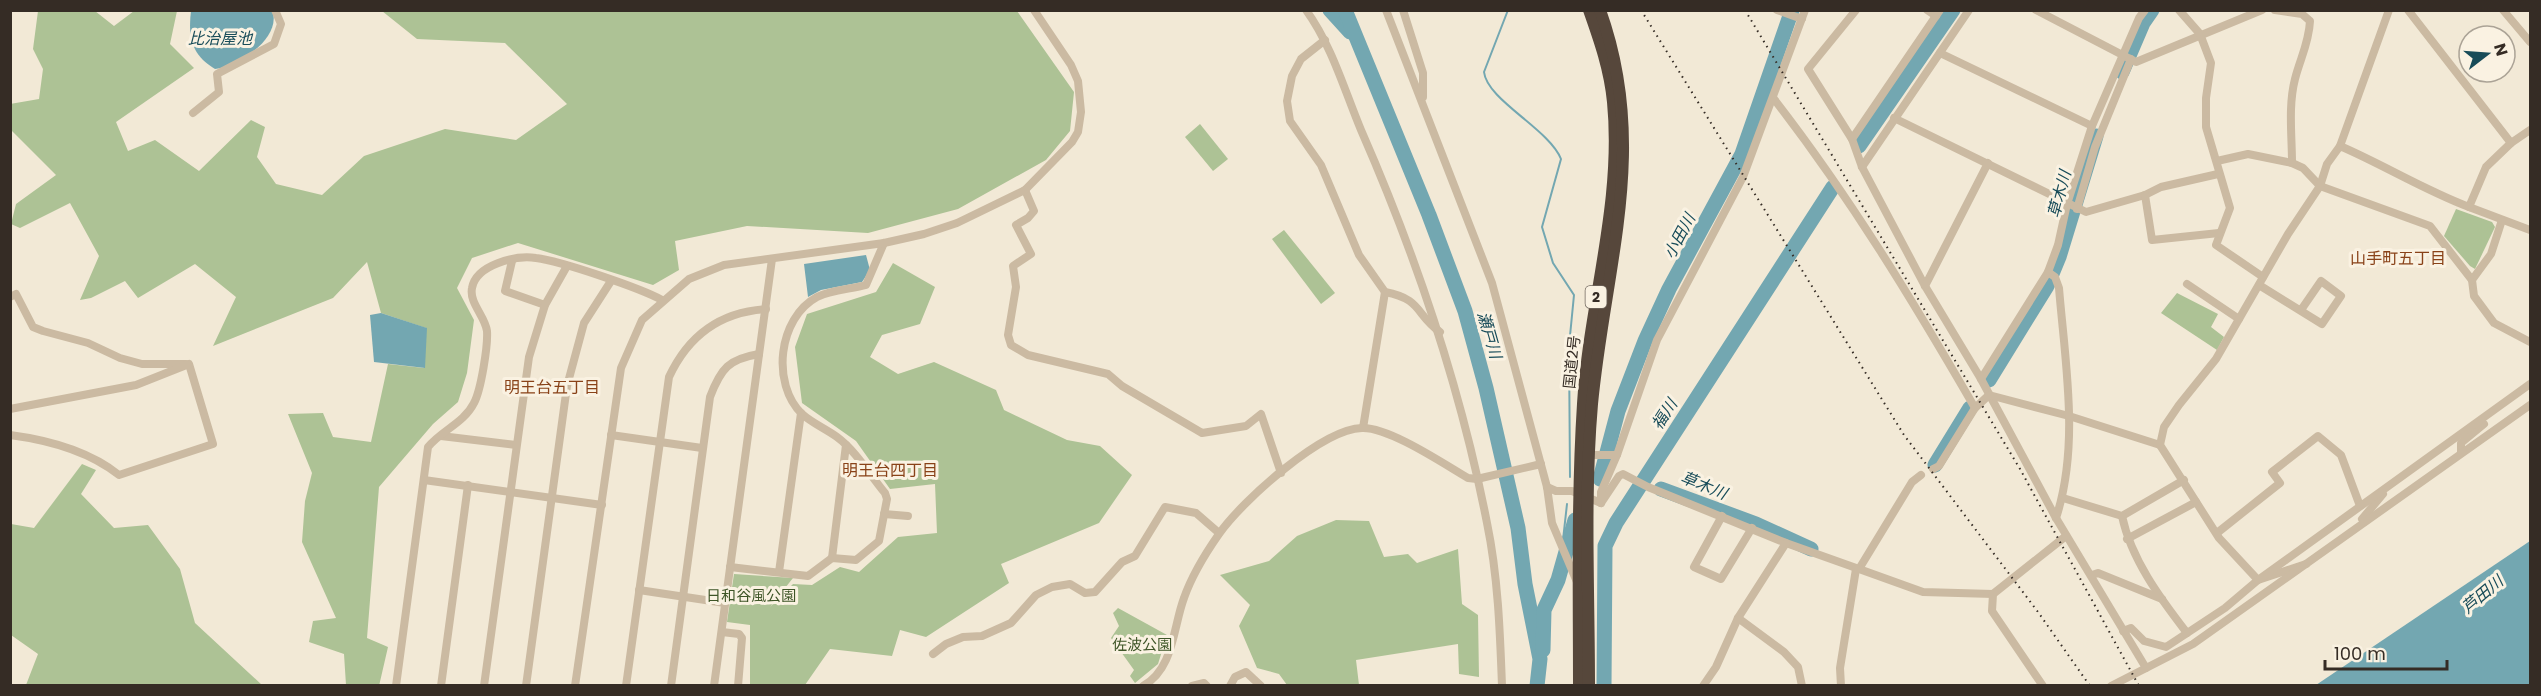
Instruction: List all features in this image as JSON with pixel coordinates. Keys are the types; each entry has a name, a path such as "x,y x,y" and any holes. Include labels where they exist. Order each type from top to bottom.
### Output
{"highway":[{"name":"国道2号","path":"1589,10 1604,55 1611,86 1615,161 1610,210 1586,365 1591,455"},
{"name":"国道2号","path":"1589,686 1590,499 1596,365 1620,210 1624,144 1621,84 1600,10"},
{"name":"国道2号","path":"1579,686 1579,588 1590,499"}],"street":[{"path":"193,113 219,92 217,74 274,44 281,24 275,10"},
{"path":"575,686 621,368 642,320 662,300 689,279 724,265 884,243 957,224 1025,190 1072,142 1078,132 1081,112 1081,94 1075,73 1034,10"},
{"path":"1386,10 1492,283 1537,465 1547,487 1552,523 1579,588"},
{"path":"1403,10 1423,74 1423,104"},
{"path":"1856,10 1808,69 1852,139 1862,167 1925,286 1981,379 2066,536 2092,575 2146,668"},
{"path":"1852,139 1938,13 1927,10"},
{"path":"1862,167 1969,10"},
{"path":"2036,10 2136,62 2262,10"},
{"path":"1981,379 2050,274 2058,245 2096,147 2139,18 2145,10"},
{"path":"2179,10 2200,34 2211,63 2206,98 2206,127 2217,161 2218,174 2230,208 2216,245 2261,281 2301,310 2322,324 2341,296 2321,281 2301,310"},
{"path":"2275,10 2302,14 2310,21 2310,37 2295,80 2292,103 2292,163"},
{"path":"2160,445 2164,427 2216,360 2261,281 2320,186 2327,164 2340,146 2389,10"},
{"path":"2408,10 2511,143"},
{"path":"2503,10 2530,42"},
{"path":"1310,11 1325,40 1391,198 1440,332 1464,418 1488,524 1499,616 1502,686"},
{"path":"1547,487 1590,499 1601,492 1657,340 1740,183 1774,99 1802,16 1779,12"},
{"path":"1325,40 1301,59 1292,76 1287,101 1290,121 1321,165 1359,255 1385,292 1363,428"},
{"path":"1940,52 2092,126"},
{"path":"2072,206 2092,126 2127,57"},
{"path":"1774,99 1819,156 1861,218 1975,408"},
{"path":"1894,118 2086,212 2145,195 2161,187 2218,174"},
{"path":"2469,207 2486,167 2511,143 2530,130"},
{"path":"2340,146 2385,166 2429,192 2530,230"},
{"path":"2217,161 2248,153 2292,163 2303,168 2320,186 2430,226 2472,280 2474,296 2494,323 2530,342"},
{"path":"1925,286 1988,164"},
{"path":"1025,190 1034,211 1028,218 1016,225 1031,254 1013,266 1016,287 1008,335 1011,345 1028,355 1108,374 1122,386 1202,433 1246,426 1261,414 1281,473"},
{"path":"2145,195 2152,240 2219,232"},
{"path":"2472,280 2491,254 2502,220"},
{"path":"730,567 808,576 832,558 856,560 879,541 885,493 846,445 801,413 783,375 783,351 787,330 799,312 818,297 866,285 884,243"},
{"path":"396,686 428,447 463,418 474,404 478,393 487,331 472,297 471,290 477,274 485,267 533,257 567,266 662,300"},
{"path":"714,686 772,259"},
{"path":"512,261 505,291 545,305"},
{"path":"484,686 529,357 545,305 567,266"},
{"path":"2050,274 2059,288 2069,416 2063,498 2056,518"},
{"path":"526,686 554,497 567,386 584,323 611,281"},
{"path":"2187,284 2239,318"},
{"path":"1385,292 1402,295 1416,304 1428,323 1440,332"},
{"path":"10,297 15,294 33,327 43,331 88,343 120,358 142,364 189,364"},
{"path":"626,686 669,377 677,358 694,336 716,321 741,312 766,309"},
{"path":"671,686 710,397 717,377 740,357 759,354"},
{"path":"10,409 136,385 189,364"},
{"path":"10,435 38,439 93,457 119,475 195,452 213,444 189,364"},
{"path":"2123,631 2131,628 2144,641 2166,647 2225,608 2258,580 2530,384"},
{"path":"1933,469 1939,466 1975,408 1989,395"},
{"path":"1989,395 2069,416 2160,445 2217,533 2258,580"},
{"path":"2111,686 2193,644 2530,405"},
{"path":"2461,452 2461,443 2493,417 2493,411"},
{"path":"779,572 801,413"},
{"path":"1143,686 1160,674 1179,622 1183,600 1202,560 1219,533 1281,473 1316,444 1340,432 1363,428 1391,435 1468,478 1478,478 1537,465"},
{"path":"611,435 702,448"},
{"path":"441,436 516,445"},
{"path":"2217,533 2280,483 2272,472 2318,436 2341,455 2360,506"},
{"path":"832,558 846,445"},
{"path":"1591,455 1615,455"},
{"path":"1590,499 1623,474 1648,487 1786,543 1923,592 1993,594 2066,536"},
{"path":"1841,686 1840,668 1857,569 1912,482 1921,475"},
{"path":"424,480 602,505"},
{"path":"2063,498 2122,516 2184,480"},
{"path":"441,686 468,485"},
{"path":"2355,529 2391,485"},
{"path":"2127,539 2196,502"},
{"path":"933,654 946,644 963,637 982,636 1011,623 1036,595 1052,587 1070,584 1085,593 1095,592 1122,562 1136,556 1165,507 1196,513 1219,533"},
{"path":"884,514 908,516"},
{"path":"1722,516 1694,567 1720,579 1752,528"},
{"path":"2122,516 2127,539 2162,599 2187,633"},
{"path":"1703,686 1716,667 1738,618 1786,543"},
{"path":"2258,580 2306,564"},
{"path":"2092,575 2098,573 2162,599"},
{"path":"639,590 725,603"},
{"path":"1993,594 1992,611 2043,686"},
{"path":"2193,644 2225,608"},
{"path":"1738,618 1784,652 1798,667 1802,686"},
{"path":"722,632 739,634 742,638 738,686"},
{"path":"1230,686 1235,676 1246,672 1261,686"},
{"path":"1192,686 1204,683 1207,686"}],"green space":[{"path":"38,11 95,11 114,26 134,11 177,11 170,44 194,68 116,122 128,151 155,140 199,171 251,120 265,127 257,157 276,184 322,195 364,156 445,129 516,140 567,104 505,43 417,39 382,11 1017,11 1074,92 1070,131 1046,160 958,209 868,233 747,226 675,241 679,270 653,285 518,243 472,258 457,288 474,320 467,373 458,402 433,424 379,487 367,638 388,647 379,686 346,685 344,654 309,642 313,621 336,618 302,542 305,501 312,473 288,414 323,413 333,437 371,442 388,364 424,368 426,328 381,313 367,262 333,298 213,346 236,297 195,264 138,298 125,281 91,298 80,300 99,256 70,203 20,228 11,224 16,204 56,175 11,130 10,104 39,99 43,69 33,49"},
{"path":"1200,124 1228,159 1213,171 1185,137"},
{"path":"2456,209 2492,222 2495,227 2475,269 2444,236"},
{"path":"1284,230 1335,293 1321,304 1272,239"},
{"name":"日和谷風公園","path":"893,263 935,287 920,324 882,335 870,357 898,374 934,362 996,390 1004,410 1067,440 1100,446 1132,475 1099,523 1001,564 1009,583 926,637 900,630 892,656 830,649 805,685 750,685 750,625 727,622 734,574 793,578 770,607 793,584 812,585 840,567 859,572 898,537 937,533 935,484 890,489 856,441 802,403 795,347 807,314 876,292"},
{"path":"2177,293 2218,314 2211,327 2224,337 2217,350 2161,313"},
{"path":"82,464 96,470 81,494 114,528 148,525 180,569 195,623 262,685 26,685 38,654 11,635 11,524 34,528"},
{"path":"1336,520 1369,521 1384,557 1408,554 1417,563 1458,549 1462,604 1478,615 1479,677 1459,674 1458,644 1356,660 1359,685 1287,685 1279,674 1257,668 1239,626 1250,605 1220,575 1269,561 1297,536"},
{"name":"佐波公園","path":"1118,608 1167,635 1158,664 1135,683 1130,676 1134,670 1111,638 1119,626 1113,613"}],"water":[{"name":"比治屋池","path":"272,10 274,20 265,40 246,57 235,63 215,69 207,64 196,51 190,29 191,11"},
{"path":"866,255 870,270 862,282 821,290 808,297 804,264"},
{"path":"381,313 427,328 425,368 374,362 370,315"},
{"name":"芦田川","path":"2530,541 2530,685 2316,685"}],"waterway":[{"path":"1330,10 1350,32"},
{"name":"瀬戸川","path":"1345,10 1429,215 1465,311 1486,388 1518,528 1525,584 1540,659 1537,686"},
{"path":"1508,10 1484,72 1488,83 1496,93 1544,137 1561,159 1542,227 1553,263 1574,295 1569,346 1570,477"},
{"name":"小田川","path":"1600,479 1618,411 1645,341 1669,289 1742,154 1792,10"},
{"name":"福川","path":"1859,146 1953,10"},
{"name":"草木川","path":"2122,72 2143,23 2152,10"},
{"name":"草木川","path":"1989,380 2047,286 2059,257 2096,136"},
{"name":"福川","path":"1604,686 1605,546 1616,523 1833,187"},
{"name":"草木川","path":"1935,465 1970,408"},
{"name":"草木川","path":"1661,489 1756,524 1811,549"},
{"path":"1563,540 1567,504"},
{"name":"小田川","path":"1543,650 1544,610 1558,580 1575,520"},
{"name":"小田川","path":"1560,573 1561,555"}],"railway":[{"path":"1641,10 1904,435 2038,612 2090,686"},
{"path":"1745,10 2020,469 2139,686"}],"district":[{"name":"山手町五丁目","path":"2398,258"},
{"name":"明王台五丁目","path":"552,387"},
{"name":"明王台四丁目","path":"890,470"}]}
